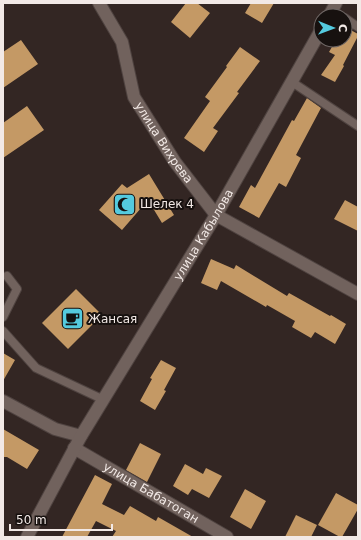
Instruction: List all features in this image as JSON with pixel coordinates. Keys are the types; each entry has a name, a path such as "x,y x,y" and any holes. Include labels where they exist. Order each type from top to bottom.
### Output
{"street":[{"name":"улица Вихрева","path":"99,3 122,42 134,97 175,162 216,215 358,294"},
{"name":"улица Кабылова","path":"27,537 74,448 216,215 313,44"},
{"path":"3,401 55,429 81,436"},
{"name":"улица Бабатоган","path":"74,448 227,537"}],"lane":[{"path":"292,82 358,126"},
{"path":"3,317 17,288 7,276"},
{"path":"3,331 36,368 104,400"}],"building":[{"path":"186,3 197,3 210,13 190,38 171,22"},
{"path":"251,3 274,3 262,23 245,13"},
{"path":"353,31 358,34 353,46"},
{"path":"21,40 38,64 3,88 3,52"},
{"path":"240,47 260,61 213,128 218,131 204,152 184,138 210,101 205,97"},
{"path":"331,48 352,48 335,82 321,75 335,55 329,52"},
{"path":"307,98 321,108 296,155 301,158 286,187 279,183 259,218 239,207 251,185 255,188 292,120 294,121"},
{"path":"27,106 44,130 3,158 3,123"},
{"name":"Шелек 4","path":"149,174 174,215 162,223 148,200 122,230 99,210 122,184 127,188"},
{"path":"345,200 358,207 358,231 334,219"},
{"path":"211,259 234,269 236,265 287,296 289,293 346,324 335,344 315,332 311,338 292,327 295,321 267,305 266,307 221,281 217,290 201,283"},
{"name":"Жансая","path":"76,289 102,315 68,349 42,323"},
{"path":"3,353 15,360 3,381"},
{"path":"161,360 176,368 164,390 166,391 155,410 140,401 152,379 150,378"},
{"path":"3,429 39,450 27,469 7,457 3,457"},
{"path":"140,443 161,454 147,482 126,470"},
{"path":"185,464 203,474 206,468 222,476 209,498 192,489 188,495 173,486"},
{"path":"95,475 112,484 102,504 124,515 130,506 156,521 158,517 193,537 112,537 116,531 96,521 87,537 62,537"},
{"path":"245,489 266,501 251,529 230,517"},
{"path":"336,493 358,505 358,509 342,537 318,525"},
{"path":"296,515 317,525 311,537 285,537"}],"place":[{"name":"Шелек 4","path":"125,204"},
{"name":"Жансая","path":"72,319"}]}
